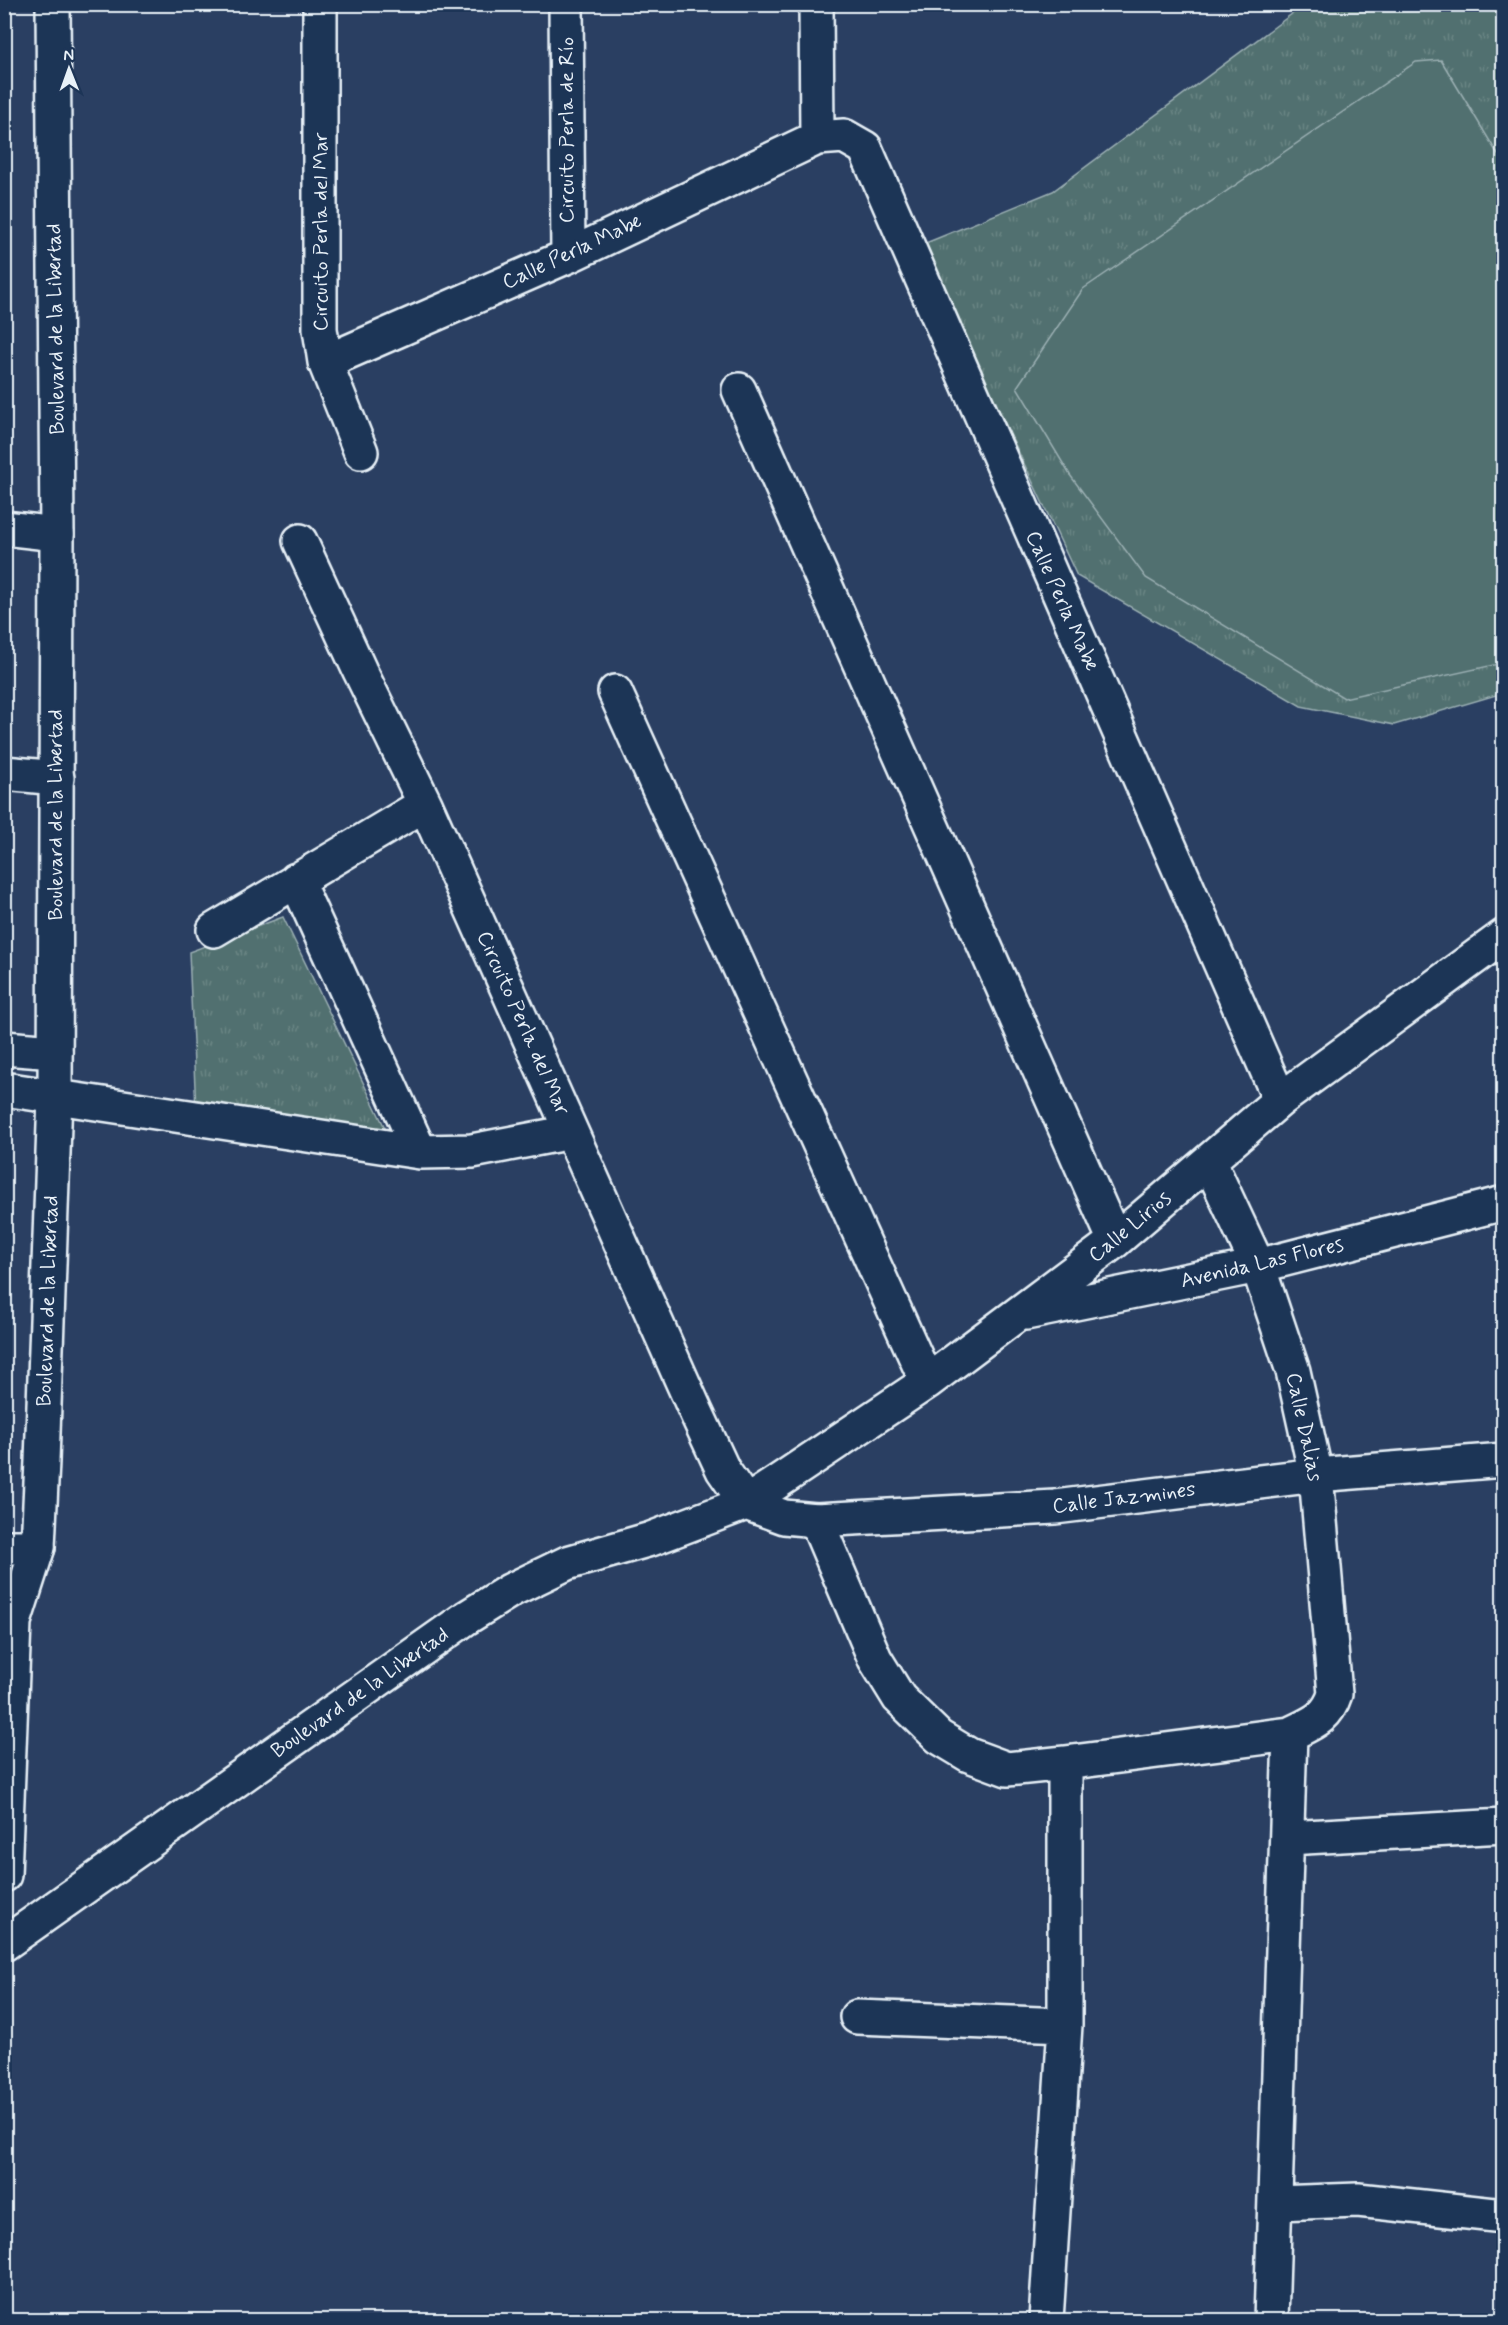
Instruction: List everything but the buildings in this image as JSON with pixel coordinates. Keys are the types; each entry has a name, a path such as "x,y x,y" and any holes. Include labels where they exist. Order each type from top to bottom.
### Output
{"street":[{"name":"Boulevard de la Libertad","path":"4,1875 14,1622 38,1547 55,1097 57,534 53,4"},
{"name":"Circuito Perla del Mar","path":"320,4 320,329 325,362 361,452"},
{"name":"Circuito Perla de Río","path":"566,4 568,256"},
{"path":"816,4 817,138"},
{"name":"Calle Perla Mabe","path":"325,362 568,256 817,138 844,136 865,148 1280,1100"},
{"path":"739,390 1115,1241"},
{"path":"4,528 57,534"},
{"name":"Circuito Perla del Mar","path":"300,542 425,804 723,1470 746,1503"},
{"path":"615,692 927,1382"},
{"path":"4,773 57,778"},
{"path":"214,930 425,804"},
{"path":"296,880 420,1152"},
{"name":"Calle Lirios","path":"746,1503 927,1382 1018,1314 1115,1241 1280,1100 1503,936"},
{"path":"4,1048 55,1052"},
{"path":"4,1089 420,1152 472,1151 571,1132"},
{"name":"Calle Dalias","path":"1209,1161 1258,1266 1293,1371 1316,1475 1335,1694 1330,1709 1315,1721 1290,1734"},
{"name":"Avenida Las Flores","path":"1018,1314 1258,1266 1503,1203"},
{"name":"Calle Jazmines","path":"746,1503 784,1517 816,1520 1055,1507 1316,1475 1503,1460"},
{"name":"Boulevard de la Libertad","path":"4,1944 466,1618 511,1590 567,1563 651,1539 746,1503"},
{"path":"816,1520 875,1659 899,1698 939,1737 969,1755 1007,1769 1290,1734 1271,2320"},
{"path":"4,1547 38,1547"},
{"name":"Boulevard de la Libertad","path":"4,1590 14,1622"},
{"path":"1046,2320 1065,2025 1065,1763"},
{"path":"1287,1838 1503,1827"},
{"path":"857,2017 1065,2025"},
{"path":"1276,2203 1358,2200 1503,2216"}],"green space":[{"path":"1304,5 1503,5 1503,693 1394,725 1301,706 1077,576 921,245 1053,191"},
{"path":"1441,60 1503,163 1503,663 1344,698 1146,578 1070,475 1017,387 1083,289 1416,62"},
{"path":"283,917 388,1134 196,1110 189,952"}]}
